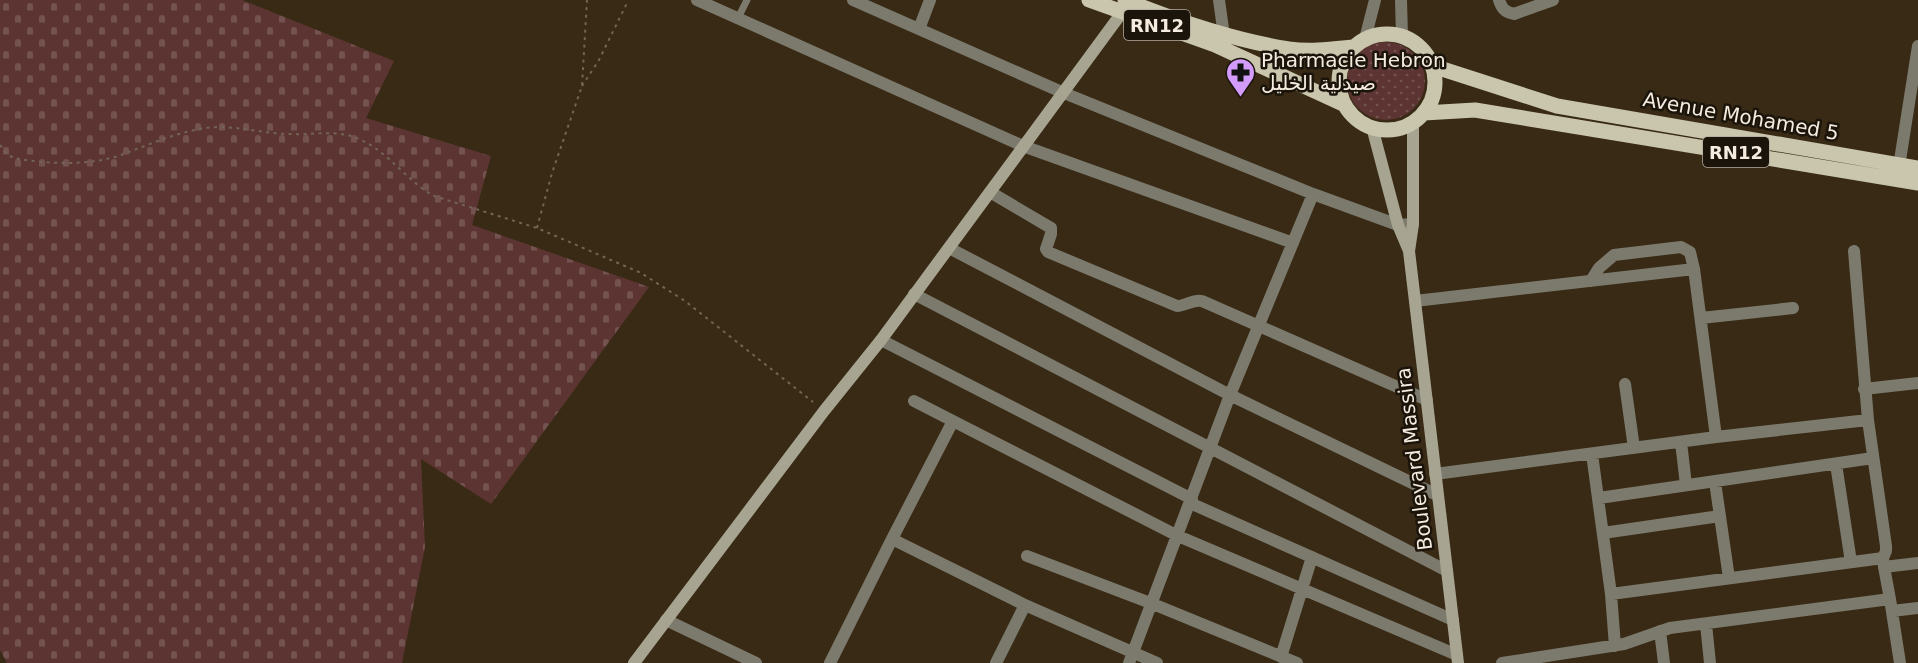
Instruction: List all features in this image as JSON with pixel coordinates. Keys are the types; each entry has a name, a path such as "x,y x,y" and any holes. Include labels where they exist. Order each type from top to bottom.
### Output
{"main road":[{"name":"RN12","path":"1089,0 1125,5 1158,6 1224,34 1290,49 1317,50 1360,43 1383,34 1401,36"},
{"name":"RN12","path":"1125,5 1345,105 1356,119 1372,128 1386,130 1400,128 1418,118"},
{"path":"1401,36 1415,42 1426,52 1436,78 1431,103 1418,118"},
{"path":"1345,105 1340,94 1339,81 1343,63 1360,43"},
{"name":"Avenue Mohamed 5","path":"1433,66 1557,106 1898,172 1918,183"},
{"name":"Avenue Mohamed 5","path":"1418,118 1475,110 1898,172 1918,168"}],"street":[{"path":"697,0 1023,146 1293,243"},
{"path":"853,0 1064,93 1313,194 1398,225 1413,224"},
{"path":"919,29 930,0"},
{"path":"1219,0 1226,50"},
{"path":"1360,43 1375,0"},
{"path":"1401,0 1401,36"},
{"path":"1499,0 1501,8 1508,13 1515,14 1553,0"},
{"path":"634,663 824,411 881,340 1064,93 1125,5"},
{"path":"1898,172 1915,85 1918,46"},
{"path":"1409,251 1413,224 1418,118"},
{"path":"1372,128 1398,225 1409,251"},
{"path":"990,192 1051,228 1052,234 1046,247 1048,252 1177,306 1197,300 1202,301 1427,400"},
{"path":"1131,658 1230,395 1313,194"},
{"path":"1591,281 1606,260 1614,255 1681,247 1690,252 1695,269 1716,437"},
{"path":"949,248 1230,395 1437,495"},
{"name":"Boulevard Massira","path":"1409,251 1458,659"},
{"path":"1854,251 1864,389 1886,546 1883,562 1900,663"},
{"path":"1415,301 1695,269"},
{"path":"914,294 1447,572"},
{"path":"1701,318 1794,308"},
{"path":"881,340 1191,501 1453,620"},
{"path":"1864,389 1918,383"},
{"path":"1625,384 1634,448"},
{"path":"914,401 1178,537 1458,659"},
{"path":"1435,474 1716,437 1868,420"},
{"path":"830,663 953,421"},
{"path":"1681,442 1686,485"},
{"path":"1592,454 1611,594 1615,646"},
{"path":"1599,498 1873,458"},
{"path":"1836,464 1851,562"},
{"path":"1715,482 1729,578"},
{"path":"1603,533 1720,516"},
{"path":"892,539 1131,658 1157,663"},
{"path":"1028,556 1296,663"},
{"path":"1281,657 1312,557"},
{"path":"1611,594 1851,562 1918,563"},
{"path":"996,663 1025,605"},
{"path":"1502,663 1615,646 1633,642 1660,631 1706,624 1891,605 1918,608"},
{"path":"666,620 756,663"},
{"path":"1706,624 1710,663"},
{"path":"1660,631 1664,663"}],"lane":[{"path":"738,18 747,0"}],"path":[{"path":"582,86 587,0"},
{"path":"537,228 552,173 582,86 599,60 627,0"},
{"path":"0,145 8,155 14,158 63,163 95,161 147,144 218,127 279,134 345,135 368,143 420,188 434,196 537,228 641,273 686,301 824,411"}],"green space":[{"path":"0,0 242,0 394,61 366,118 491,156 472,225 649,287 491,504 421,459 425,547 402,663 7,663 0,650"},
{"path":"1386,42 1401,45 1413,54 1422,66 1425,81 1422,96 1413,108 1401,117 1386,120 1371,117 1359,108 1350,96 1347,81 1350,66 1359,54 1371,45"}],"place":[{"name":"Pharmacie Hebron صيدلية الخليل","path":"1240,98"}]}
